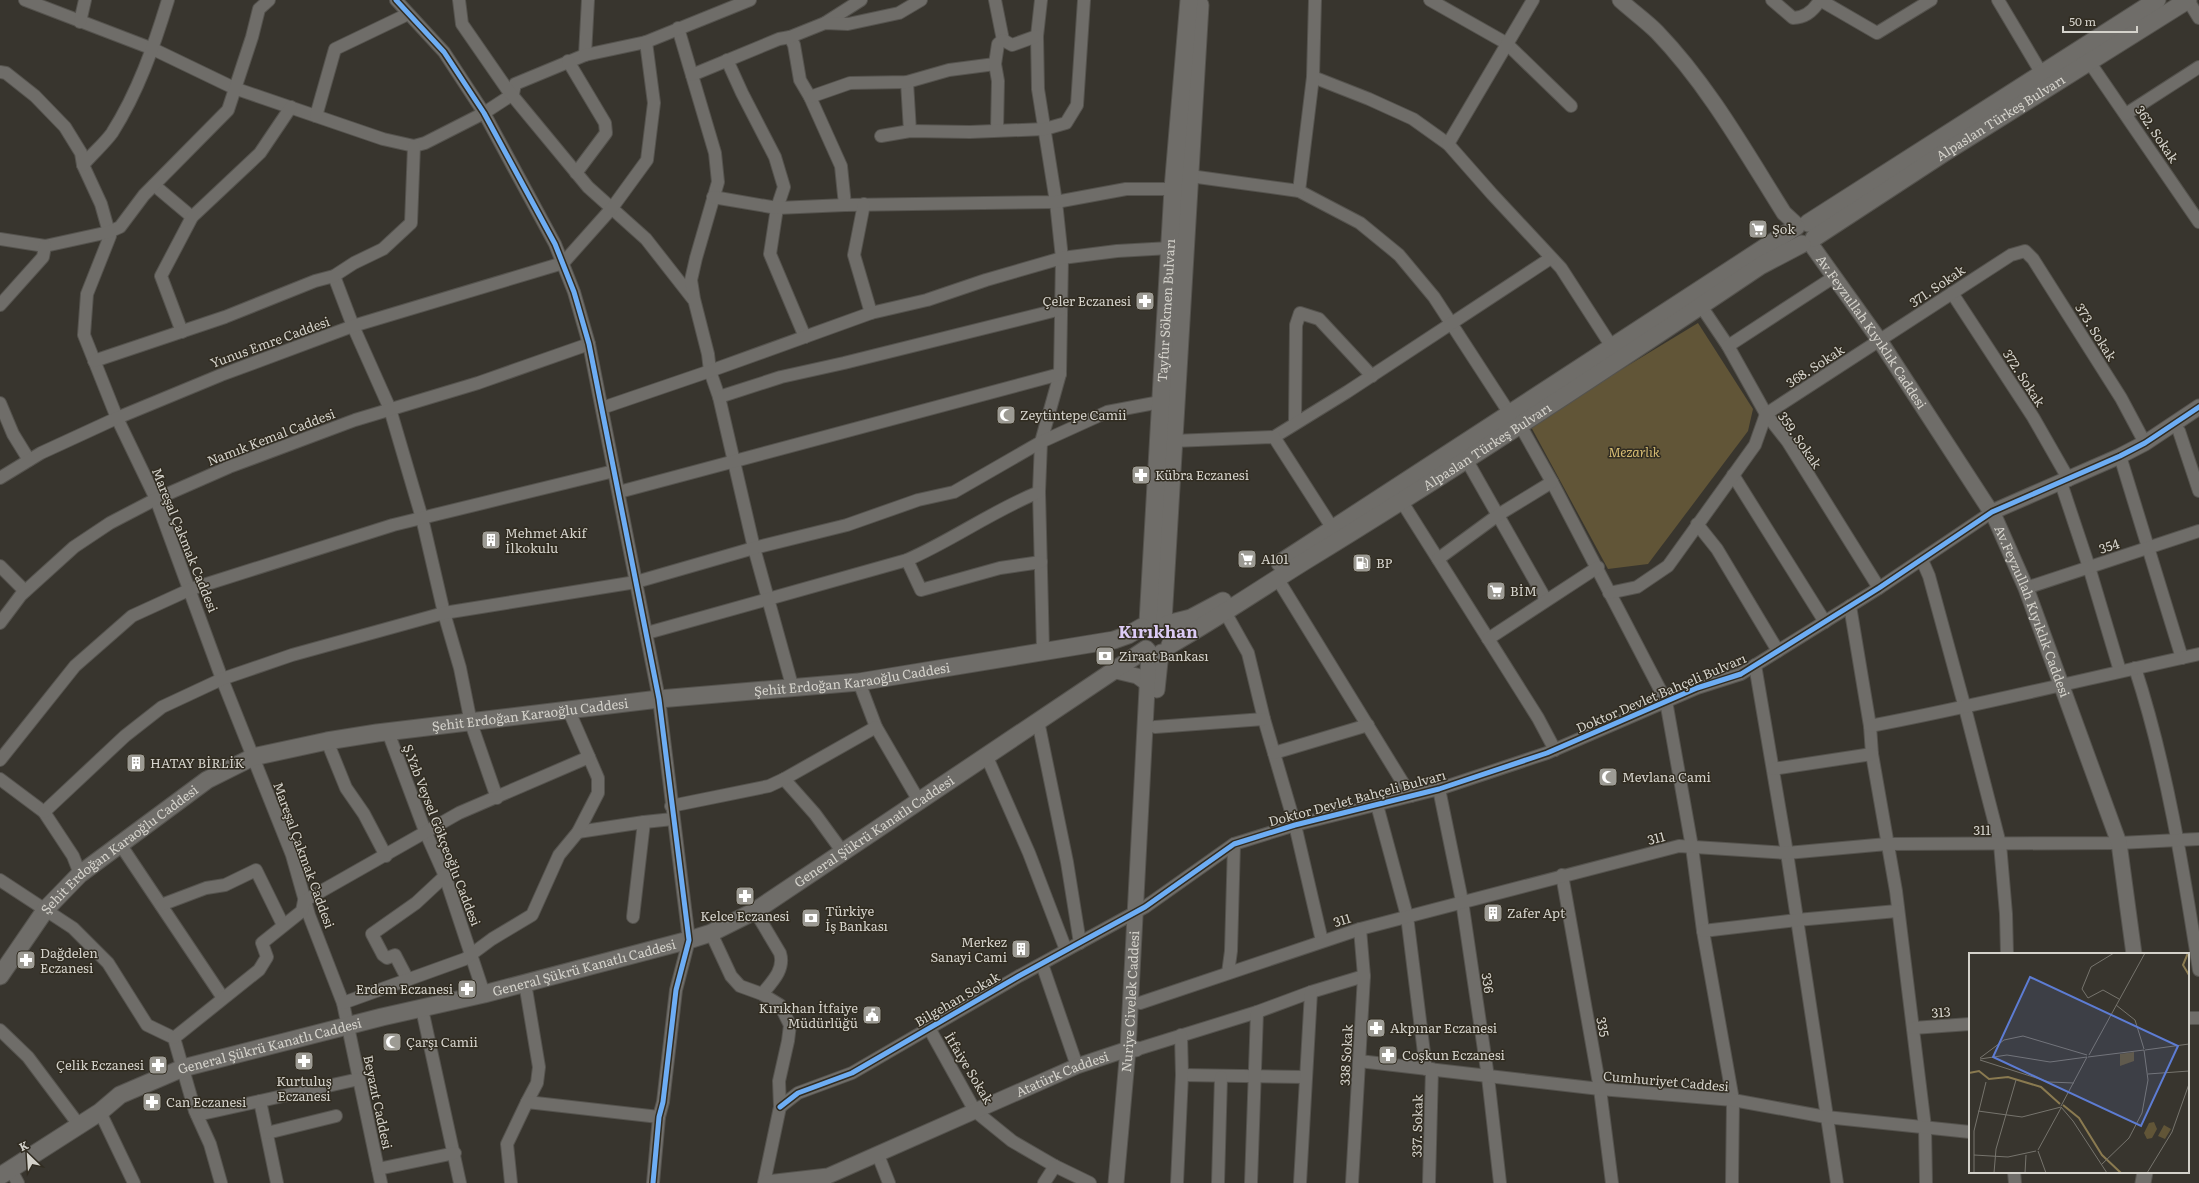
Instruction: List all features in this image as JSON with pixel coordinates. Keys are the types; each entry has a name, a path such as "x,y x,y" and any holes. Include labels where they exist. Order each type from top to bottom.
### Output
{"main road":[{"name":"Tayfur Sökmen Bulvarı","path":"1155,624 1160,402 1173,189 1189,0"},
{"name":"Tayfur Sökmen Bulvarı","path":"1155,624 1173,441 1200,0"},
{"name":"Alpaslan Türkeş Bulvarı","path":"1155,624 1191,618 1217,605 1333,529 1701,306 2042,74 2157,0"},
{"name":"Alpaslan Türkeş Bulvarı","path":"1157,649 1225,612 1277,578 1402,502 1466,459 1515,419 1612,347 1947,151 2090,63 2188,0"},
{"name":"Nuriye Civelek Caddesi","path":"1155,624 1172,632 1157,649 1140,639 1155,624"},
{"name":"Şehit Erdoğan Karaoğlu Caddesi","path":"0,976 46,909 80,874 207,780 253,757 327,741 388,732 660,699 793,689 859,682 1043,650 1114,640 1155,624"},
{"name":"General Şükrü Kanatlı Caddesi","path":"9,1176 79,1124 100,1112 120,1095 183,1068 484,994 712,933 754,911 1038,721 1116,671 1157,649"}],"street":[{"path":"25,0 152,49 234,88 383,139 414,146 425,143 484,113 513,94 516,84 568,61 585,55 646,42 750,0"},
{"path":"80,22 85,0"},
{"path":"83,165 111,134 133,96 152,49 168,0"},
{"path":"0,239 45,246 109,232 120,227 154,185 228,110 252,37 259,9 268,0"},
{"path":"396,0 444,52 484,113 555,244 574,292 589,344 660,699 671,806 688,940 676,990 663,1102 659,1116 653,1183"},
{"path":"585,55 588,0"},
{"path":"692,75 779,38 790,37 825,23 861,0"},
{"path":"825,23 848,24 899,13 921,0"},
{"path":"995,0 1003,40 1012,45 1037,36"},
{"path":"1041,0 1037,36 1038,89 1056,202 1062,258 1060,374 1040,442 1039,492 1042,562 1043,650"},
{"path":"881,136 910,131 970,132 1045,129 1066,123 1077,105 1084,0"},
{"path":"1299,191 1313,77 1315,0"},
{"path":"1430,0 1506,43 1571,106"},
{"path":"1448,144 1506,43 1533,0"},
{"name":"Av.Feyzullah Kıyıklık Caddesi","path":"1620,0 1656,31 1682,61 1713,101 1784,213 1805,234 1880,342 1993,515 2026,588 2119,843 2134,953"},
{"path":"1772,0 1793,18 1799,18 1810,12 1820,0 1878,33 1931,0"},
{"path":"1998,0 2042,74"},
{"path":"2188,0 2199,18"},
{"path":"462,1 462,24 507,89 513,94 588,187 646,239 694,299"},
{"path":"316,116 335,49 408,14"},
{"path":"678,28 715,153 718,182 692,280 694,299 708,354 710,371 719,397 754,548 793,689"},
{"path":"790,37 794,46 800,80 810,97 841,166 845,204"},
{"path":"997,130 998,81 995,64 998,44 1003,40"},
{"path":"563,263 612,208 648,160 654,103 646,42"},
{"path":"727,60 742,93 776,157 784,187 777,208 770,254 805,337"},
{"path":"568,61 605,122 606,133 576,173"},
{"name":"362. Sokak","path":"2090,63 2199,222"},
{"path":"810,97 850,83 907,82 949,70 995,64"},
{"path":"2126,114 2199,67"},
{"path":"0,72 6,73 35,96 65,127 81,153 83,165 101,204 109,232"},
{"path":"1313,77 1369,98 1413,119 1448,144 1561,268 1612,347"},
{"path":"907,82 910,131"},
{"path":"182,332 160,276 192,217 260,153 291,107"},
{"path":"94,361 225,317 315,281 334,276 354,263 383,249 411,223 414,146"},
{"path":"1190,176 1299,191 1360,223 1399,255 1434,297 1515,419 1552,482 1598,567 1608,593 1666,701 1692,847 1703,931 1733,1100 1732,1183"},
{"path":"154,185 192,217"},
{"path":"713,197 777,208 845,204 1056,202 1126,189 1173,189"},
{"path":"864,204 854,254 871,313"},
{"name":"Mareşal Çakmak Caddesi","path":"109,232 110,236 87,294 84,335 117,418 156,499 191,589 222,679 292,855 304,901 343,1003 349,1027"},
{"path":"0,305 43,258 45,246"},
{"path":"602,408 871,313 927,300 986,280 1062,258 1117,251 1170,248"},
{"name":"373. Sokak","path":"2011,255 2025,252 2033,259 2121,398 2145,443"},
{"name":"371. Sokak","path":"1880,342 2011,255"},
{"path":"1173,441 1274,437 1295,422 1372,376 1551,258"},
{"name":"Yunus Emre Caddesi","path":"0,478 29,460 117,418 221,375 353,326 563,263"},
{"path":"334,276 353,326 390,409 422,518 444,613 460,668 471,723 498,798"},
{"path":"1728,346 1834,277"},
{"name":"372. Sokak","path":"1952,293 2033,417 2066,484 2120,671"},
{"name":"359. Sokak","path":"1701,306 1728,346 1766,414 1788,442 1879,588"},
{"path":"719,397 813,369 844,363 1061,309"},
{"path":"1295,422 1296,325 1300,313 1319,319 1372,376"},
{"name":"368. Sokak","path":"1766,414 1880,342"},
{"name":"Namık Kemal Caddesi","path":"0,623 25,591 74,547 110,523 156,499 230,467 355,420 478,383 589,344"},
{"path":"619,492 1060,374"},
{"path":"44,812 125,736 162,707 222,679 292,655 444,613 636,582 754,548 847,525 918,500 954,492 1040,442 1107,412 1160,402"},
{"path":"0,403 13,434 29,460"},
{"name":"Doktor Devlet Bahçeli Bulvarı","path":"2121,459 2199,407"},
{"path":"1608,593 1637,587 1668,566 1755,446 1766,414"},
{"name":"Doktor Devlet Bahçeli Bulvarı","path":"1141,910 1234,844 1295,825 1439,789 1555,750 1697,688 1742,674 1993,515 2121,459 2179,431 2199,416"},
{"path":"2179,431 2199,491"},
{"path":"1274,437 1333,529"},
{"path":"1466,459 1546,600"},
{"path":"2121,459 2150,548 2182,658"},
{"path":"0,760 75,666 132,616 191,589 251,569 422,518 614,471"},
{"path":"1733,475 1825,622"},
{"path":"1438,559 1498,515 1552,482"},
{"path":"647,633 769,600 907,560 941,545 1007,505 1039,492"},
{"path":"1402,502 1538,718 1555,750"},
{"path":"1698,524 1717,549 1778,650"},
{"name":"354","path":"2026,588 2199,531"},
{"path":"907,560 921,590 1000,568 1042,562"},
{"path":"1922,560 1929,576 2000,844 2006,914 2007,953"},
{"path":"0,566 25,591"},
{"path":"1488,639 1598,567"},
{"path":"1277,578 1411,796"},
{"path":"1850,606 1870,726 1872,754 1896,890 1897,911 1925,1127 1926,1183"},
{"path":"1225,612 1248,653 1264,719 1295,825 1322,941"},
{"name":"Nuriye Civelek Caddesi","path":"1116,1183 1140,1003 1141,910 1148,684 1157,649"},
{"name":"Nuriye Civelek Caddesi","path":"1126,1183 1141,910 1155,727 1157,649"},
{"path":"1870,726 1965,708 2062,684 2199,654"},
{"path":"1755,665 1787,853 1837,1183"},
{"path":"2135,668 2150,717 2178,841 2199,970"},
{"path":"1116,671 1137,676 1148,684"},
{"path":"859,682 876,727 919,801"},
{"path":"343,1003 465,960 492,939 532,915 559,855 578,832 598,793 598,778 570,711"},
{"path":"1155,727 1264,719"},
{"path":"1038,721 1067,862 1080,943"},
{"path":"1274,753 1368,725"},
{"path":"671,806 749,791 784,780 876,727"},
{"name":"Ş.Yzb Veysel Gökçeoğlu Caddesi","path":"388,732 425,831 445,876 484,994"},
{"path":"327,741 346,788 364,814 386,856"},
{"path":"1772,769 1872,754"},
{"path":"986,755 1029,853 1066,950"},
{"path":"174,1038 259,970 267,957 262,943 302,911 304,901 360,868 386,856 425,831 459,813 498,798 589,757"},
{"path":"0,779 44,812 73,856 80,874"},
{"path":"784,780 815,814 842,851"},
{"name":"336","path":"1439,789 1462,902 1488,1077 1500,1183"},
{"name":"337. Sokak","path":"1377,805 1407,916 1429,1069 1429,1183"},
{"path":"578,832 673,819"},
{"path":"633,917 644,822"},
{"name":"311","path":"1140,1003 1360,929 1679,846 1787,853 1887,844 2119,843 2199,839"},
{"path":"120,844 223,998"},
{"path":"1228,973 1231,951 1234,844"},
{"path":"161,906 206,888 226,885 256,870 283,925"},
{"path":"408,980 395,955 387,958 383,955 372,934 416,903 445,876"},
{"name":"335","path":"1562,876 1600,1089 1612,1183"},
{"path":"0,880 73,928 108,963 147,1025 174,1038 197,1116 210,1144 221,1183"},
{"name":"Bilgehan Sokak","path":"780,1107 798,1093 852,1073 1066,950 1141,910"},
{"path":"754,911 780,953 782,960 782,967 762,994"},
{"path":"1703,931 1797,920 1897,911"},
{"name":"338 Sokak","path":"1352,1183 1364,976 1360,929"},
{"path":"712,933 731,976 740,986 762,994 780,1005 790,1025 779,1081 780,1107 764,1183"},
{"path":"1042,964 1077,1066"},
{"name":"Atatürk Caddesi","path":"767,1183 827,1179 1077,1066 1257,1012 1310,992 1364,976"},
{"path":"512,1183 507,1144 536,1082 539,1067 525,983"},
{"path":"1300,1183 1310,992"},
{"path":"422,1009 455,1153 460,1183"},
{"path":"1251,1183 1257,1012"},
{"name":"313","path":"1913,1028 1969,1024"},
{"name":"Beyazıt Caddesi","path":"349,1027 381,1183"},
{"name":"İtfaiye Sokak","path":"929,1028 975,1111 1012,1141 1055,1166 1090,1183"},
{"path":"0,1030 28,1057 79,1124"},
{"path":"1177,1183 1182,1075 1181,1034"},
{"name":"Cumhuriyet Caddesi","path":"1359,1061 1600,1089 1733,1100 1826,1117 1969,1132"},
{"path":"1182,1075 1222,1077 1306,1077"},
{"path":"1218,1183 1222,1077"},
{"path":"197,1116 359,1079"},
{"path":"260,1101 277,1183"},
{"path":"527,1102 659,1116"},
{"path":"100,1112 134,1183"},
{"path":"267,1133 336,1116"},
{"path":"378,1169 455,1153"},
{"path":"878,1155 889,1183"},
{"path":"1044,1183 1055,1166"},
{"path":"2014,1173 2015,1183"},
{"path":"2143,1183 2145,1173"}],"green space":[{"name":"Mezarlık","path":"1698,323 1753,409 1748,431 1648,564 1608,569 1530,425"}],"cycle path":[{"path":"396,0 444,52 484,113 555,244 574,292 589,344 659,699 689,940 676,990 663,1102 659,1117 653,1183"},
{"path":"780,1107 798,1093 852,1073 1019,976 1145,907 1234,844 1295,825 1439,789 1547,753 1697,688 1741,674 1879,588 1992,512 2120,456 2145,443 2199,407"}],"place":[{"name":"Şok","path":"1758,229"},
{"name":"Çeler Eczanesi","path":"1145,301"},
{"name":"Zeytintepe Camii","path":"1006,415"},
{"name":"Kübra Eczanesi","path":"1141,475"},
{"name":"Mehmet Akif İlkokulu","path":"491,540"},
{"name":"A101","path":"1247,559"},
{"name":"BP","path":"1362,563"},
{"name":"BİM","path":"1496,591"},
{"name":"Ziraat Bankası","path":"1105,656"},
{"name":"HATAY BİRLİK","path":"136,763"},
{"name":"Mevlana Cami","path":"1608,777"},
{"name":"Kelce Eczanesi","path":"745,896"},
{"name":"Zafer Apt","path":"1493,913"},
{"name":"Türkiye İş Bankası","path":"811,918"},
{"name":"Merkez Sanayi Cami","path":"1021,949"},
{"name":"Dağdelen Eczanesi","path":"26,960"},
{"name":"Erdem Eczanesi","path":"467,989"},
{"name":"Kırıkhan İtfaiye Müdürlüğü","path":"872,1015"},
{"name":"Akpınar Eczanesi","path":"1376,1028"},
{"name":"Çarşı Camii","path":"392,1042"},
{"name":"Coşkun Eczanesi","path":"1388,1055"},
{"name":"Kurtuluş Eczanesi","path":"304,1061"},
{"name":"Çelik Eczanesi","path":"158,1065"},
{"name":"Can Eczanesi","path":"152,1102"}],"district":[{"name":"Kırıkhan","path":"1158,632"}]}
